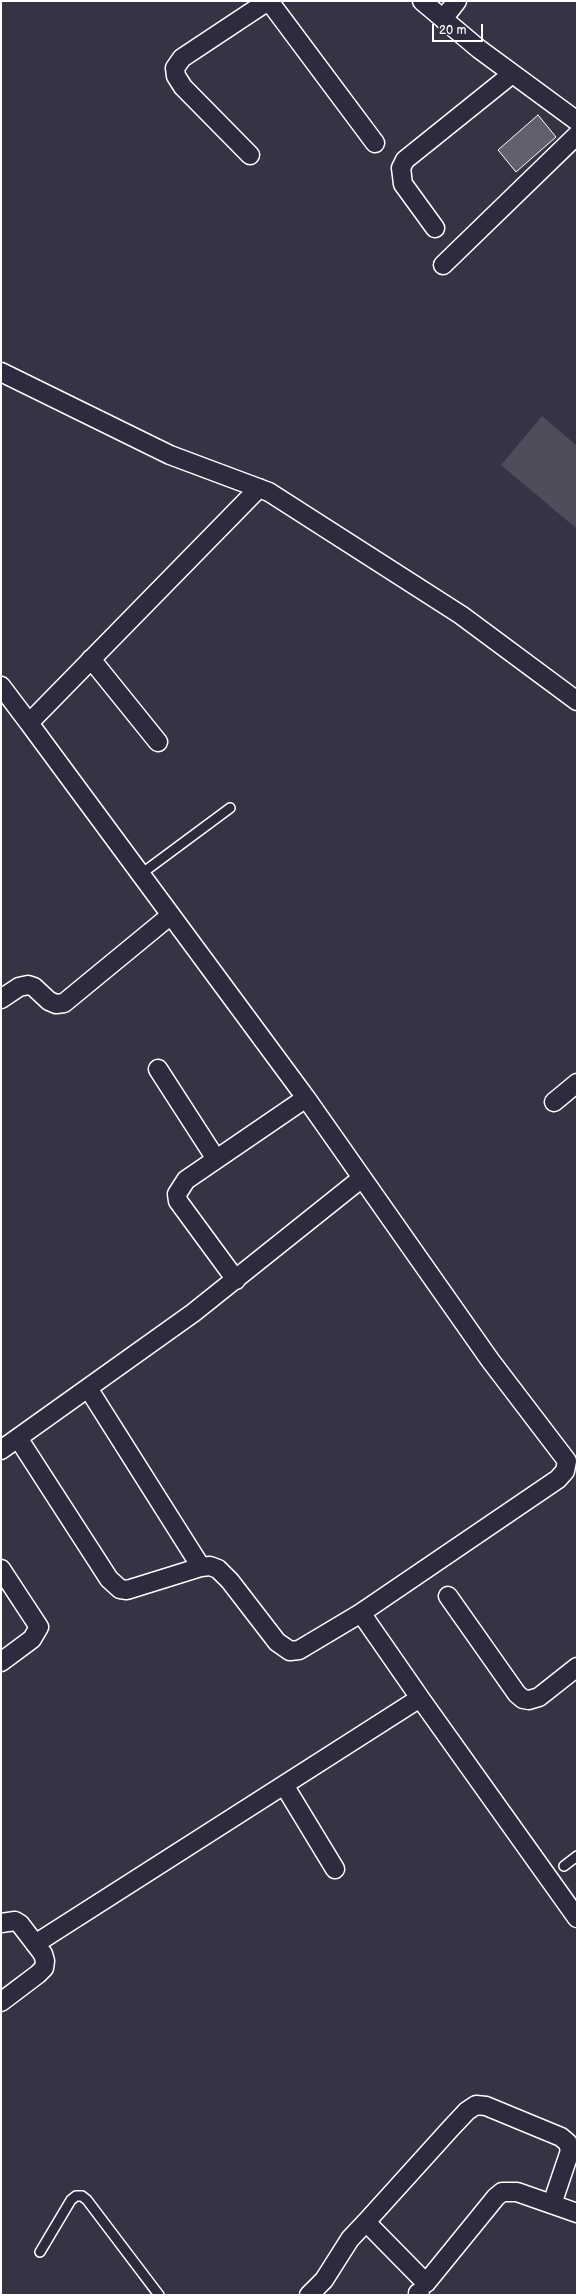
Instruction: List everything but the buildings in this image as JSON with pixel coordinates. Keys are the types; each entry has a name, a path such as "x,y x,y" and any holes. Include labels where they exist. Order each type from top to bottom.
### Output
{"street":[{"path":"250,155 183,87 176,76 175,68 182,58 268,1 375,143"},
{"path":"422,1 479,50 577,121"},
{"path":"444,20 457,1"},
{"path":"435,228 403,184 401,168 405,160 512,74"},
{"path":"443,265 577,135"},
{"path":"1,372 170,455 269,492 461,615 577,701"},
{"path":"29,722 259,488"},
{"path":"91,659 158,742"},
{"path":"1,686 306,1098 490,1360 566,1461 565,1471 558,1479 361,1613 299,1650 290,1651 277,1642 224,1574 210,1566 201,1567 127,1590 114,1585 18,1438"},
{"path":"1,999 19,987 28,985 34,987 49,1001 56,1004 64,1003 171,915"},
{"path":"158,1069 216,1159"},
{"path":"554,1102 577,1083"},
{"path":"236,1280 178,1200 177,1194 186,1180 306,1098"},
{"path":"1,1450 236,1280 362,1178"},
{"path":"88,1388 201,1567"},
{"path":"1,1568 39,1627 32,1639 1,1662"},
{"path":"448,1596 517,1694 523,1699 529,1700 539,1697 577,1667"},
{"path":"361,1613 577,1918"},
{"path":"35,1944 420,1698"},
{"path":"284,1785 336,1869"},
{"path":"1,1923 15,1921 43,1954 46,1961 44,1968 1,2002"},
{"path":"309,2295 324,2280 350,2239 451,2128 476,2105 486,2106 561,2137 568,2143 570,2151 552,2204"},
{"path":"366,2222 420,2292 496,2197 502,2192 517,2192 577,2213"}],"lane":[{"path":"141,874 230,808"},
{"path":"564,1866 577,1856"},
{"path":"40,2252 71,2200 76,2196 82,2196 87,2200 159,2295"}],"shaded area":[{"path":"542,416 577,446 577,529 501,465"}]}
